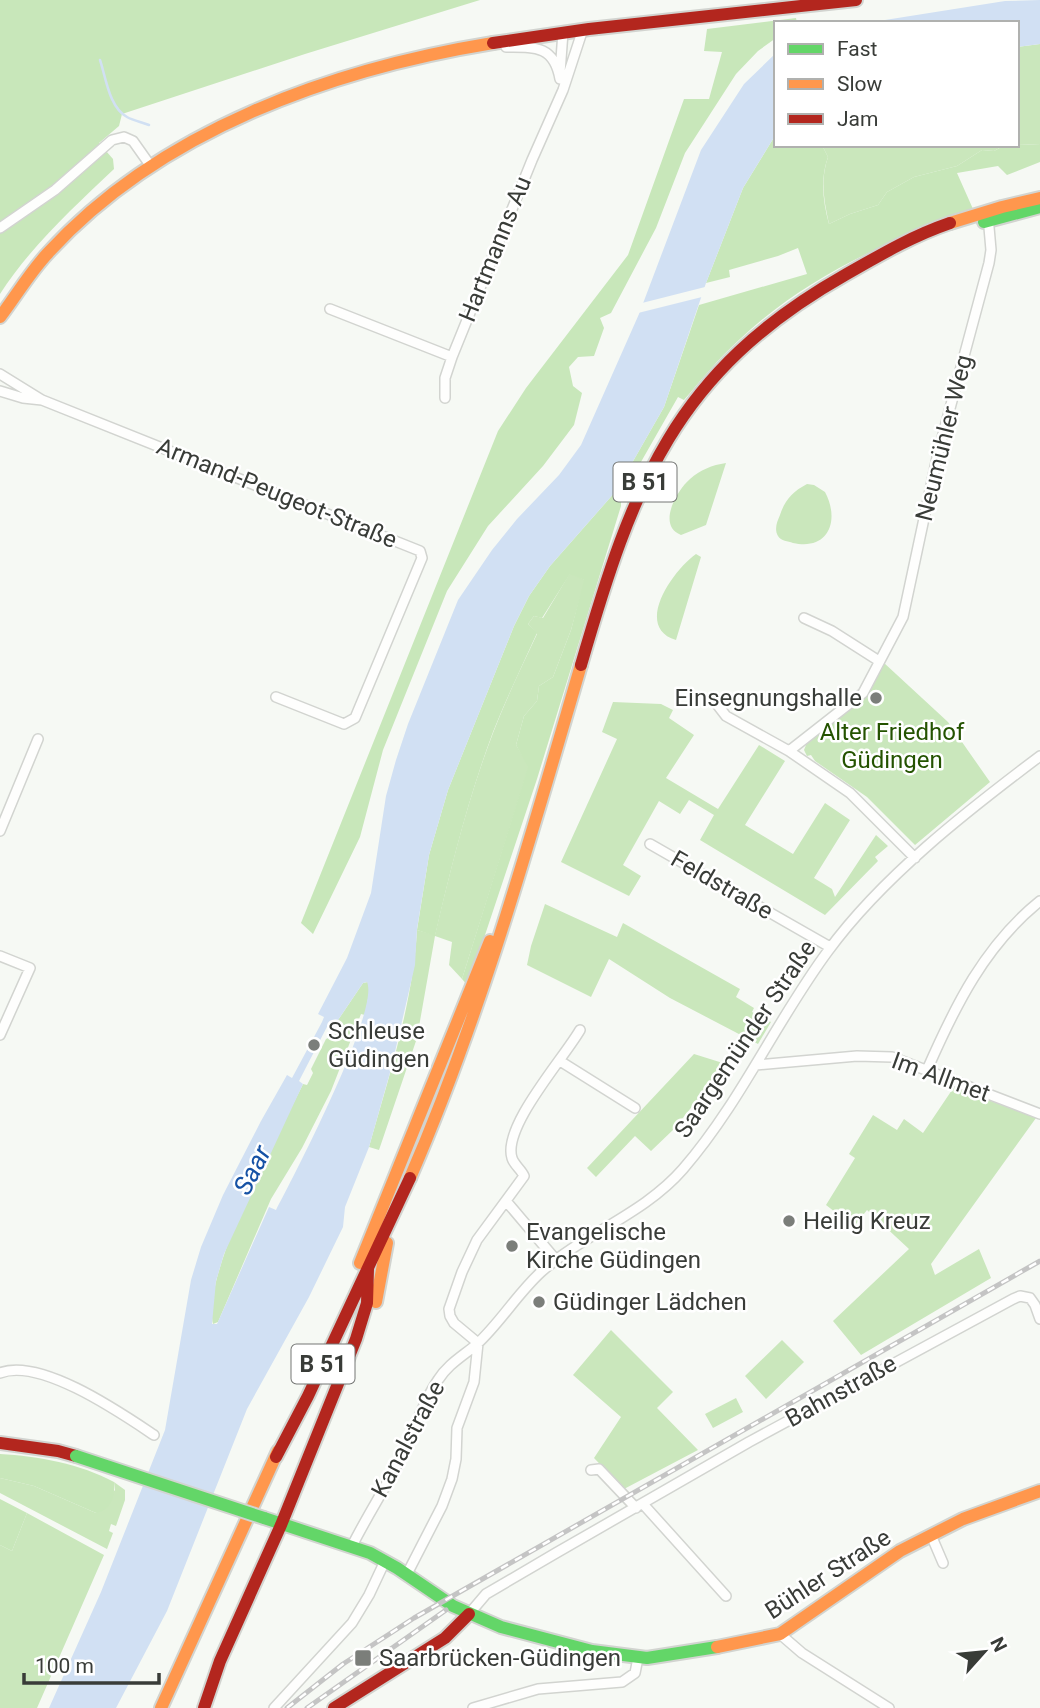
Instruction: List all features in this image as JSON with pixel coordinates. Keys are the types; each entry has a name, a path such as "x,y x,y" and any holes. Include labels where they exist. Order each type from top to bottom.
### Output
{"main road":[{"path":"0,317 27,279 58,243 104,199 150,165 197,138 296,96 383,68 452,51 583,29 855,0"},
{"name":"B 51","path":"276,1458 394,1214 480,1000 535,832 547,780 610,570 638,496 665,442 710,380 744,345 800,301 864,265 1040,198"},
{"name":"B 51","path":"988,216 1040,207"},
{"name":"B 51","path":"161,1708 276,1458 374,1231 471,991 540,793 547,780"},
{"path":"354,1343 379,1293 382,1257 392,1230 394,1214"},
{"path":"204,1708 218,1667 281,1524 354,1343 368,1300 370,1287 366,1261 374,1231"},
{"name":"Bühler Straße","path":"0,1443 76,1456 352,1546 385,1561 469,1614 501,1627 569,1646 638,1658 657,1658 748,1642 780,1633 900,1551 999,1504 1040,1491"},
{"path":"169,1708 210,1617 212,1597"},
{"path":"334,1708 445,1638 469,1614"}],"street":[{"name":"Hartmanns Au","path":"445,398 445,378 452,357 563,90 583,29"},
{"name":"Hartmanns Au","path":"556,103 563,32"},
{"path":"494,44 505,47 536,47 543,50 556,66 559,79"},
{"path":"0,228 55,190 112,140 124,137 134,141 150,165"},
{"name":"Neumühler Weg","path":"789,751 859,697 903,617 939,453 989,263 991,250 988,216"},
{"path":"330,309 452,357"},
{"name":"Armand-Peugeot-Straße","path":"0,374 42,400 420,551 421,561 355,718 344,724 276,697"},
{"name":"Armand-Peugeot-Straße","path":"0,391 42,400"},
{"path":"804,618 832,631 879,661"},
{"path":"716,703 719,711 726,716 789,751 850,793 915,858"},
{"path":"0,831 38,739"},
{"name":"Saargemünder Straße","path":"478,1343 529,1285 556,1260 649,1200 674,1178 721,1120 794,999 852,920 915,858 998,787 1040,756"},
{"name":"Feldstraße","path":"650,844 830,947"},
{"path":"928,1070 966,989 1006,932 1040,901"},
{"path":"0,956 30,968 0,1035"},
{"path":"407,1574 448,1492 456,1459 457,1428 474,1382 478,1343 454,1323 449,1309 477,1240 524,1176 513,1162 511,1154 521,1116 580,1030"},
{"name":"Im Allmet","path":"756,1065 883,1056 900,1059 1040,1114"},
{"path":"560,1061 635,1108"},
{"path":"506,1201 556,1260"},
{"name":"Bahnstraße","path":"469,1614 486,1594 749,1442 1013,1299 1020,1296 1030,1298 1040,1319"},
{"name":"Kanalstraße","path":"352,1546 402,1456 436,1382 447,1368 478,1343"},
{"path":"0,1373 20,1369 63,1383 98,1399 154,1436"},
{"path":"592,1469 600,1469 640,1506 726,1596"},
{"path":"931,1535 943,1563"},
{"path":"274,1708 352,1623 385,1561"},
{"path":"780,1633 802,1653 889,1708"},
{"path":"473,1708 538,1689 622,1682 635,1673 638,1658"}],"green space":[{"path":"0,0 480,0 122,114 119,126 99,143 113,159 114,169 39,244 0,294"},
{"path":"796,18 797,21 774,21 774,39 758,51 736,74 685,153 656,228 611,313 600,318 604,328 594,356 578,357 569,367 573,386 582,393 574,425 543,466 488,526 447,591 383,750 360,837 313,934 301,923 498,431 526,388 628,255 684,99 709,99 722,52 704,51 707,29"},
{"path":"1040,44 1040,145 1019,144 1019,47"},
{"path":"774,137 774,147 823,147 828,157 823,190 829,224 878,205 887,192 914,177 957,166 982,150 994,151 1001,147 1019,147 1019,144 1040,145 1040,162 1007,175 998,166 957,173 973,209 879,248 819,279 764,318 739,340 684,400 678,397 621,497 621,506 537,779 468,986 462,979 528,767 516,745 524,716 537,701 539,686 553,677 571,630 584,580 570,574 542,618 534,616 528,624 537,633 503,707 484,757 447,884 435,936 417,930 429,855 448,790 514,626 529,596 550,566 616,491 664,407 699,305 807,274 798,248 729,270 730,277 706,283 743,188"},
{"path":"823,147 1001,147 994,151 982,150 957,166 914,177 887,192 878,205 829,224 823,182 828,157"},
{"path":"726,463 706,525 681,535 674,531 670,524 671,508 685,484 702,471"},
{"path":"807,484 825,492 831,513 828,531 823,538 805,544 783,540 778,536 776,528 782,510 790,497"},
{"path":"696,554 701,557 676,640 664,633 658,623 657,611 668,585"},
{"path":"570,573 585,580 571,630 553,677 539,686 537,701 524,716 516,745 529,766 462,979 449,965 452,942 435,936 417,1038 379,1150 369,1147 411,985 417,930 435,935 461,833 484,758 503,708 537,634 528,624 534,616 543,618"},
{"name":"Alter Friedhof Güdingen","path":"883,662 948,722 990,782 915,845 867,797 815,761 811,755 807,756 804,750 808,740 864,698"},
{"path":"613,702 661,704 673,710 669,718 694,735 666,778 718,809 759,745 785,761 745,825 793,854 825,803 850,820 814,878 832,889 835,897 876,835 888,846 875,857 878,861 825,915 700,840 714,815 689,800 680,814 659,801 623,865 641,876 629,896 561,862 617,739 602,732"},
{"path":"545,904 617,937 623,923 740,989 736,997 754,1008 752,1012 771,1022 758,1044 670,998 609,959 591,997 527,965"},
{"path":"368,982 370,988 365,1015 361,1014 331,1091 302,1148 271,1199 218,1322 213,1324 212,1301 219,1272 244,1204 303,1084 307,1085 313,1073 311,1069 326,1039 346,1029 336,1023 363,983"},
{"path":"694,1054 726,1064 674,1129 651,1151 635,1136 596,1177 587,1168"},
{"path":"954,1087 1036,1118 931,1264 935,1275 979,1249 991,1278 861,1355 833,1321 909,1249 867,1210 856,1224 837,1209 835,1212 826,1205 855,1158 849,1154 873,1115 897,1130 904,1119 923,1133"},
{"path":"611,1330 673,1392 657,1408 698,1450 624,1489 594,1458 621,1417 573,1375"},
{"path":"782,1340 804,1362 766,1399 745,1376"},
{"path":"736,1398 743,1412 713,1428 705,1414"},
{"path":"0,1454 59,1462 88,1470 114,1482 111,1502 106,1509 96,1513 34,1486 0,1478"},
{"path":"0,1478 34,1486 96,1513 115,1490 114,1482 125,1490 125,1500 116,1526 111,1524 109,1531 113,1533 107,1549 0,1493"},
{"path":"0,1499 27,1513 12,1551 0,1545"},
{"path":"27,1513 104,1555 37,1708 0,1708 0,1545 12,1551"}],"water":[{"path":"1040,0 1040,44 1019,47 1019,21 879,21 1005,1"},
{"name":"Saar","path":"774,55 774,137 743,188 706,283 664,407 616,491 550,566 529,596 514,626 448,790 429,855 417,929 415,965 391,1069 369,1147 345,1207 343,1227 309,1297 247,1409 167,1611 116,1708 49,1708 101,1592 165,1430 191,1280 201,1247 223,1195 261,1121 287,1075 292,1078 322,1022 324,1017 318,1014 347,958 371,893 386,796 396,760 458,600 492,550 559,475 581,445 639,314 701,150 744,84","holes":["367,982 368,998 361,1025 316,1130 276,1210 269,1207 217,1324 212,1324 216,1281 224,1254 303,1084 299,1081 330,1021 336,1023 363,983"]}],"pier":[{"path":"709,286 706,296 634,314 638,304"}],"waterway":[{"path":"100,60 116,106 127,117 149,125"},
{"path":"300,1235 322,1189"}],"railway":[{"path":"287,1708 343,1664 414,1618 1040,1261"},
{"path":"307,1708 446,1610"}],"traffic: fast":[{"path":"984,222 1040,207"},
{"path":"76,1456 264,1518"},
{"path":"264,1518 370,1553 453,1606 501,1627 592,1651 647,1658 717,1647"}],"traffic: slow":[{"path":"0,317 41,260 93,210 142,172 196,139 311,88 372,69 493,43"},
{"path":"950,223 1040,198"},
{"path":"410,1178 482,989 581,665"},
{"path":"360,1263 490,941"},
{"path":"376,1302 387,1243"},
{"path":"161,1708 278,1451"},
{"path":"717,1647 780,1634 900,1551 963,1519 1040,1491"}],"traffic: jam":[{"path":"493,43 589,29 856,0"},
{"path":"581,665 620,542 642,489 668,439 700,394 739,352 787,312 884,253 950,223"},
{"path":"276,1457 308,1396 410,1178"},
{"path":"204,1708 220,1661 281,1525 356,1339 367,1303 368,1269"},
{"path":"0,1443 76,1456"},
{"path":"334,1708 445,1638 469,1614"}],"place":[{"name":"Einsegnungshalle","path":"876,698"},
{"name":"Schleuse Güdingen","path":"314,1045"},
{"name":"Heilig Kreuz","path":"789,1221"},
{"name":"Evangelische Kirche Güdingen","path":"512,1246"},
{"name":"Güdinger Lädchen","path":"539,1302"},
{"name":"Saarbrücken-Güdingen","path":"363,1658"}]}
